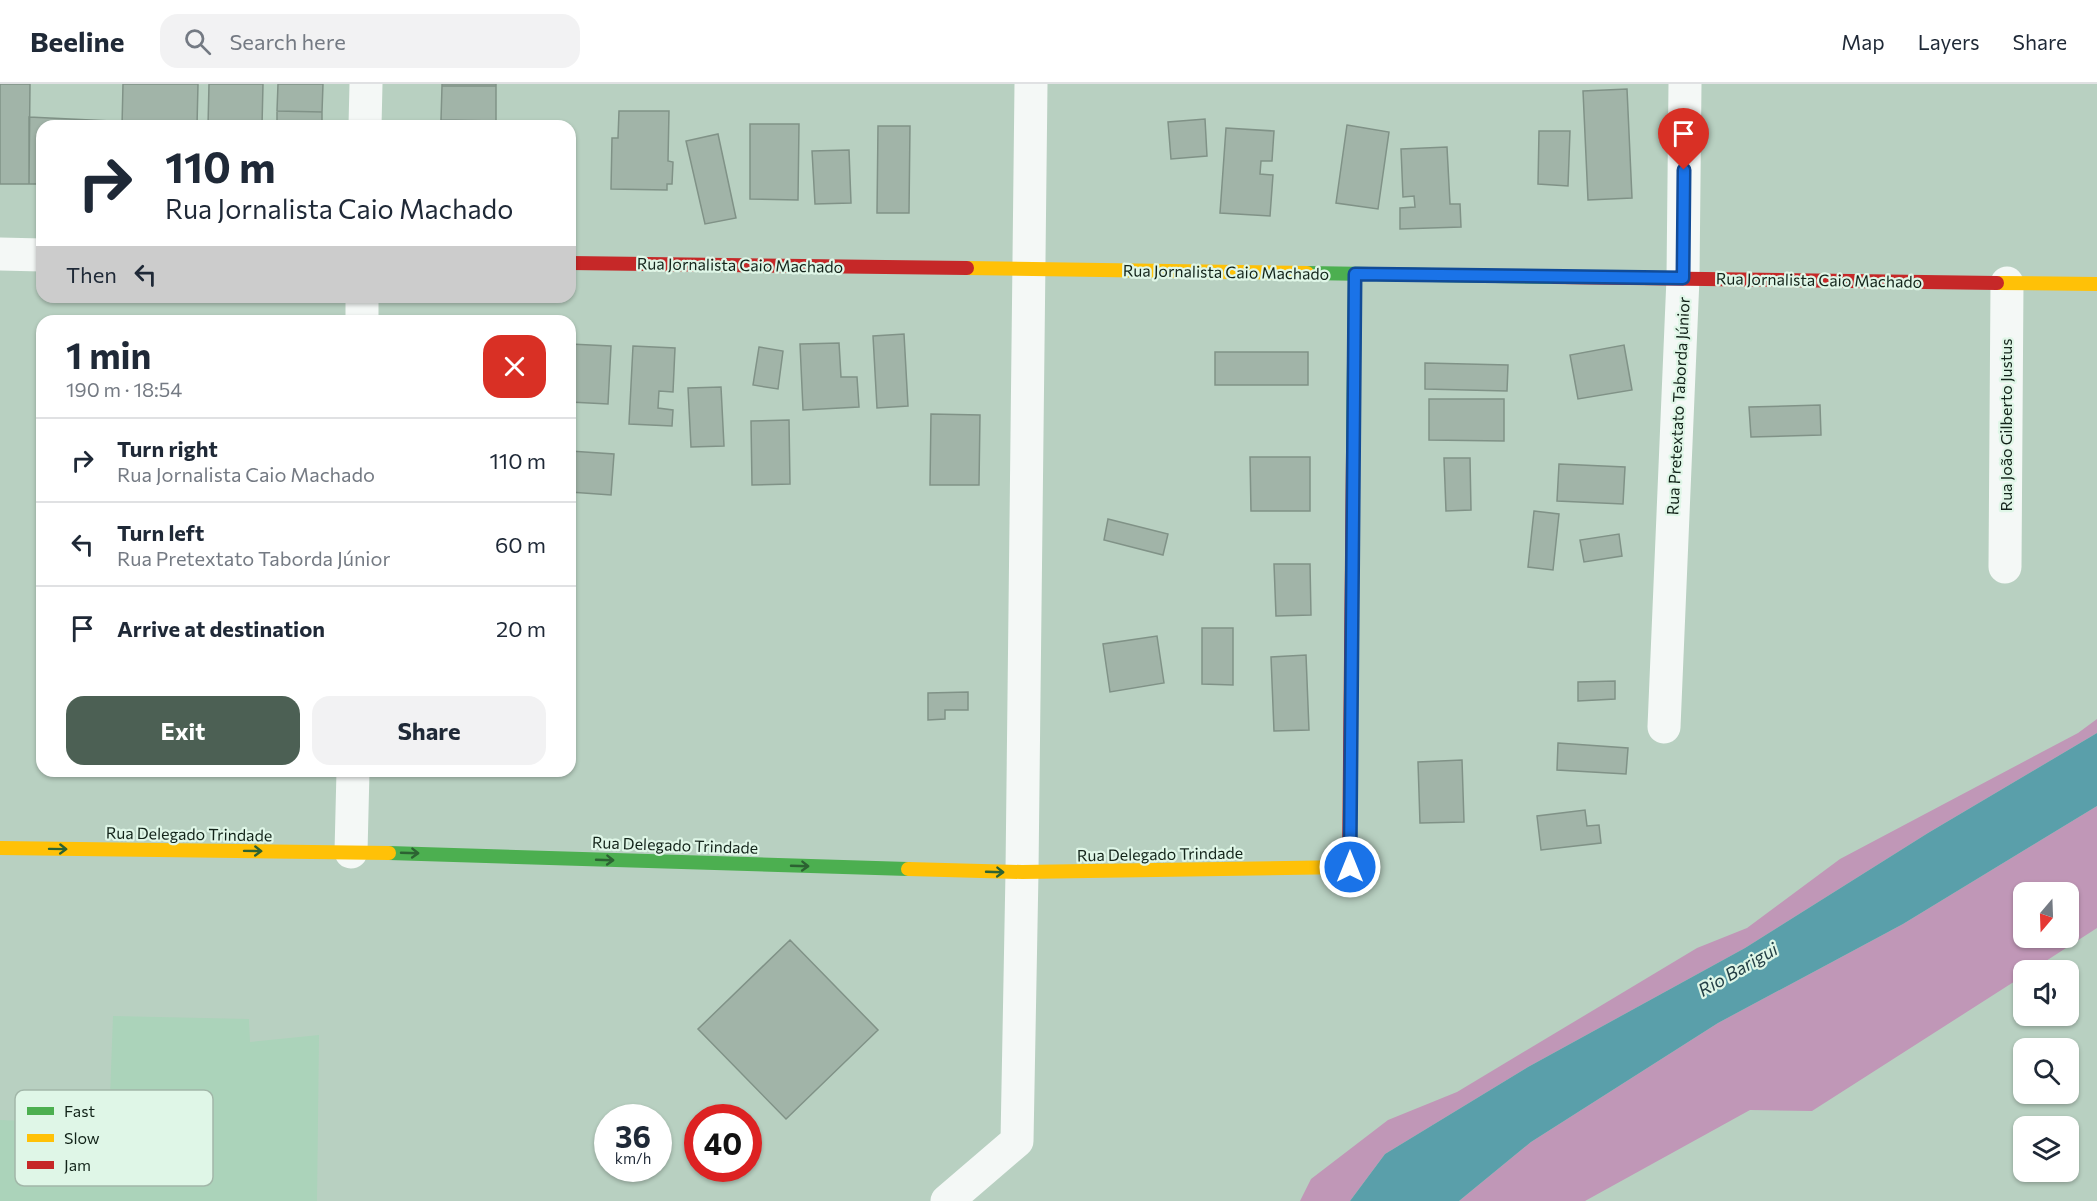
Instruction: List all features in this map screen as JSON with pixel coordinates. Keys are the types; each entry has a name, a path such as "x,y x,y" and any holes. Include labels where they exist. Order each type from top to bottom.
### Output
{"street":[{"path":"365,120 366,84"},
{"path":"947,1201 1017,1141 1031,84"},
{"name":"Rua Pretextato Taborda Júnior","path":"1664,727 1683,278 1685,84"},
{"path":"0,254 36,255"},
{"name":"Rua Jornalista Caio Machado","path":"576,262 2097,284"},
{"name":"Rua Delegado Trindade","path":"0,848 351,852 1022,872 1350,867 1355,274"},
{"name":"Rua João Gilberto Justus","path":"2006,567 2007,283"},
{"path":"351,852 353,777"}],"shaded area":[{"path":"2097,719 2097,733 1928,833 1745,948 1528,1067 1385,1154 1350,1201 1300,1201 1311,1179 1388,1120 1457,1092 1697,948 1747,928 1840,859 2078,733"},
{"path":"2097,806 2097,928 2079,940 2079,882 2013,882 2013,948 2066,948 2047,960 2013,960 2013,982 1812,1111 1750,1110 1585,1201 1459,1201 1531,1142 1718,1023 1903,924"},
{"path":"113,1016 249,1019 250,1042 319,1035 317,1201 0,1201 0,1120 15,1121 15,1186 213,1186 213,1090 110,1090"}],"water":[{"name":"Rio Barigui","path":"2097,733 2097,806 1903,924 1718,1023 1531,1142 1459,1201 1350,1201 1385,1154 1528,1067 1745,948 1928,833"}],"building":[{"path":"0,84 30,84 29,184 0,184"},
{"path":"123,84 198,84 197,120 122,120"},
{"path":"209,84 263,84 262,120 208,120"},
{"path":"278,84 323,84 322,112 277,111"},
{"path":"442,84 496,84 496,86 442,86"},
{"path":"442,86 496,86 496,120 441,120"},
{"path":"1627,89 1632,198 1588,200 1583,91"},
{"path":"277,111 322,112 322,120 277,120"},
{"path":"619,111 669,111 668,161 673,162 672,184 667,184 667,190 611,189 612,138 618,138"},
{"path":"29,117 90,120 36,120 36,184 29,184"},
{"path":"1205,119 1207,156 1171,159 1168,122"},
{"path":"750,124 799,124 798,200 750,199"},
{"path":"1347,125 1389,132 1378,209 1336,203"},
{"path":"878,126 910,126 909,213 877,213"},
{"path":"1226,128 1274,131 1272,161 1261,161 1260,174 1273,175 1270,216 1220,213"},
{"path":"1539,131 1570,131 1568,186 1538,184"},
{"path":"718,134 736,218 705,224 686,141"},
{"path":"1447,147 1450,204 1460,204 1461,227 1400,229 1400,208 1415,207 1414,196 1403,197 1401,149"},
{"path":"849,150 851,203 815,204 812,151"},
{"path":"904,334 908,406 877,408 873,336"},
{"path":"839,343 841,377 857,377 859,407 803,410 800,344"},
{"path":"576,344 611,346 608,404 576,402"},
{"path":"1624,345 1632,390 1578,399 1570,355"},
{"path":"633,346 675,348 673,392 659,391 658,408 673,410 672,426 629,424"},
{"path":"759,347 783,351 778,389 753,385"},
{"path":"1215,352 1308,352 1308,385 1215,385"},
{"path":"1425,363 1508,365 1507,391 1425,389"},
{"path":"721,387 724,446 691,447 688,388"},
{"path":"1429,399 1504,399 1504,441 1429,440"},
{"path":"1820,405 1821,435 1751,437 1749,407"},
{"path":"931,414 980,415 979,485 930,485"},
{"path":"789,420 790,484 752,485 751,421"},
{"path":"576,451 614,454 611,495 576,492"},
{"path":"1250,457 1310,457 1310,511 1251,511"},
{"path":"1444,458 1470,458 1471,510 1446,511"},
{"path":"1559,464 1625,467 1623,504 1557,501"},
{"path":"1534,511 1559,514 1553,570 1528,567"},
{"path":"1108,519 1168,534 1163,555 1104,540"},
{"path":"1619,534 1622,556 1584,562 1580,540"},
{"path":"1274,564 1310,564 1311,615 1276,616"},
{"path":"1202,628 1233,628 1233,685 1202,684"},
{"path":"1157,636 1164,683 1110,692 1103,644"},
{"path":"1306,655 1309,730 1274,731 1271,657"},
{"path":"1615,681 1615,699 1578,701 1578,682"},
{"path":"968,692 968,710 945,710 945,719 928,720 928,693"},
{"path":"1558,743 1628,748 1626,774 1557,770"},
{"path":"1462,760 1464,822 1420,823 1418,762"},
{"path":"1585,810 1587,826 1599,825 1601,843 1541,850 1537,816"},
{"path":"790,940 878,1030 786,1119 698,1029"}],"traffic: fast":[{"path":"1307,273 1555,277"},
{"path":"1353,453 1355,274"},
{"path":"389,853 908,869"}],"traffic: slow":[{"path":"967,268 1307,273"},
{"path":"1997,283 2097,284"},
{"path":"0,848 389,853"},
{"path":"908,869 1022,872 1349,867 1349,864"}],"traffic: jam":[{"path":"576,263 967,268"},
{"path":"1555,277 1997,283"},
{"path":"1349,864 1353,453"}],"route":[{"path":"1350,867 1355,274 1683,278 1684,170"}]}
